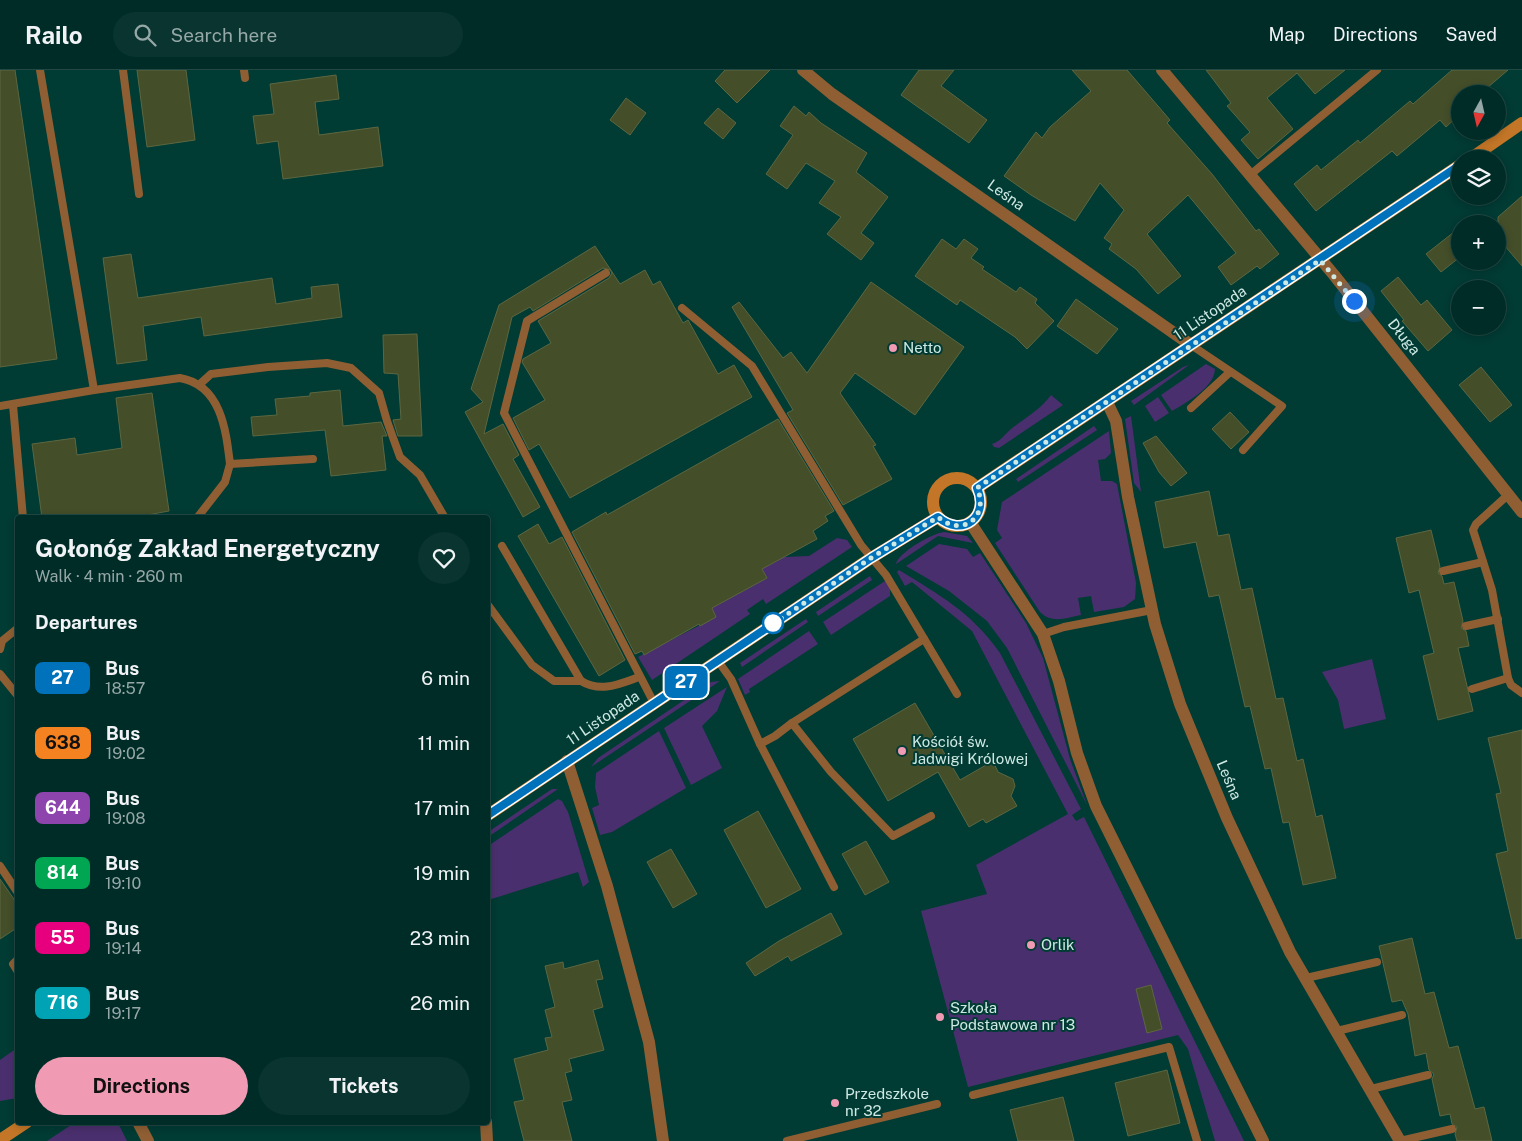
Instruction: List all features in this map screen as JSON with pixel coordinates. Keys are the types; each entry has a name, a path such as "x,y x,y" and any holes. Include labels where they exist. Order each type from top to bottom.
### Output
{"street":[{"name":"Leśna","path":"803,70 832,94 1191,345"},
{"name":"Długa","path":"1162,70 1320,260 1522,512"},
{"path":"1483,150 1522,123"},
{"name":"11 Listopada","path":"977,488 1451,171"},
{"name":"Leśna","path":"1107,402 1116,421 1128,497 1152,610 1180,704 1218,796 1290,952 1400,1141"},
{"path":"952,477 962,477 970,481 977,488 981,502 980,510 970,522 964,525 950,525 938,517 934,510 933,494 944,481 952,477"},
{"name":"11 Listopada","path":"490,814 871,558 938,517"},
{"path":"970,522 1043,634 1059,681 1077,753 1096,806 1263,1141"},
{"path":"567,762 607,886 649,1042 663,1141"},
{"path":"0,1140 22,1125"},
{"path":"140,1125 148,1141"},
{"path":"486,1125 487,1141"}],"lane":[{"path":"40,70 94,390"},
{"path":"123,70 139,194"},
{"path":"1250,175 1377,70"},
{"path":"606,273 527,321 504,413 654,703"},
{"path":"682,308 752,366 861,545 886,575 957,694"},
{"path":"1191,345 1282,406 1243,450"},
{"path":"200,384 211,374 327,364 351,368 380,393 387,421 400,457 420,475 443,515"},
{"path":"1191,408 1230,372"},
{"path":"0,406 180,378 200,384 213,398 226,431 230,464 225,482 199,515"},
{"path":"13,404 23,515"},
{"path":"230,464 313,459"},
{"path":"1509,494 1476,524 1473,530 1492,590 1508,678 1511,685 1522,693"},
{"path":"502,546 581,681 589,686 599,688 611,687 639,677"},
{"path":"1443,571 1483,562"},
{"path":"490,608 532,665 554,681 581,681"},
{"path":"1043,634 1064,627 1152,610"},
{"path":"1466,626 1498,619"},
{"path":"0,649 2,641 15,630"},
{"path":"760,744 924,639"},
{"path":"718,661 731,679 760,744 834,887"},
{"path":"0,674 15,692"},
{"path":"1472,689 1508,678"},
{"path":"792,723 831,772 894,836 930,816"},
{"path":"0,866 15,888"},
{"path":"1306,978 1377,962"},
{"path":"1337,1031 1402,1016"},
{"path":"972,1095 1169,1047 1197,1141"},
{"path":"1371,1089 1428,1075"},
{"path":"787,1141 937,1104"},
{"path":"1400,1141 1452,1129"}],"shaded area":[{"path":"1206,364 1215,369 1210,382 1199,394 1172,411 1161,395"},
{"path":"1189,365 1134,405 1131,401 1183,367"},
{"path":"1051,395 1063,405 999,448 994,447 992,444 1000,440"},
{"path":"1158,397 1169,413 1155,422 1145,406"},
{"path":"1131,416 1141,492 1134,483 1125,419"},
{"path":"1094,426 1097,430 1018,482 1016,479"},
{"path":"1109,431 1111,453 1105,459 1098,460 1101,481 1112,481 1117,484 1136,583 1135,599 1124,607 1094,612 1091,596 1078,598 1081,615 1065,619 1049,618 1040,612 995,543 1002,538 997,530 1002,502"},
{"path":"944,532 967,536 973,543 938,536 896,564 903,554 916,544"},
{"path":"837,538 847,540 852,547 766,604 763,599 747,610 750,614 652,680 638,657 716,617 712,608 767,578 762,569 784,557 809,556"},
{"path":"939,544 967,549 973,557 980,553 1026,623 1043,658 1070,759 1087,805 1007,648 987,621 949,591 906,566"},
{"name":"Orlik","path":"899,570 954,606 978,626 1000,653 1081,809 1072,815 1076,821 1084,817 1244,1141 1215,1141 1188,1049 1178,1035 968,1087 921,911 987,894 976,865 1068,814 972,631 912,582 905,586 897,572"},
{"path":"870,576 872,580 818,616 816,612"},
{"path":"885,581 890,588 890,596 831,635 823,622"},
{"path":"806,619 808,622 742,667 740,663"},
{"path":"809,631 818,644 749,689 750,692 745,695 738,679"},
{"path":"1372,659 1386,719 1344,729 1338,700 1322,672"},
{"path":"720,681 591,767 598,758 711,682"},
{"path":"727,687 717,711 702,726 722,768 691,785 664,728"},
{"path":"659,731 686,788 612,832 600,835 592,808 599,805 595,787 596,773"},
{"path":"552,789 558,789 490,836 490,831"},
{"path":"558,799 562,801 568,812 589,882 583,887 578,872 490,899 490,845"},
{"path":"15,1049 15,1098 0,1101 0,1060"},
{"path":"71,1125 119,1125 127,1141 47,1141"}],"building":[{"path":"0,70 15,70 57,359 0,367"},
{"path":"137,70 186,70 195,140 147,147"},
{"path":"725,70 770,70 737,103 715,81"},
{"path":"919,70 954,70 941,86 987,120 969,143 901,95"},
{"path":"1072,70 1127,70 1170,120 1167,123 1212,174 1256,231 1259,229 1279,254 1260,269 1257,266 1231,285 1218,267 1236,253 1188,195 1147,234 1181,276 1158,294 1136,269 1109,249 1112,244 1104,238 1124,210 1100,183 1075,221 1031,195 1004,176 1036,132 1042,138 1050,127 1091,91"},
{"path":"1206,70 1345,70 1315,94 1297,73 1267,98 1293,129 1258,159 1241,140 1250,132 1227,106 1231,103"},
{"path":"1452,70 1508,70 1490,85 1451,85 1451,122 1446,127 1440,120 1397,156 1392,151 1316,211 1294,184 1317,165 1321,170 1358,140 1360,143 1410,101 1413,104"},
{"path":"336,75 339,99 315,102 319,135 378,127 383,166 283,179 278,141 257,144 253,116 274,114 270,84"},
{"path":"626,98 646,113 630,135 610,120"},
{"path":"794,106 806,116 809,112 821,123 867,153 856,172 888,197 861,233 874,243 861,260 827,234 841,217 819,203 835,181 806,163 787,189 766,174 793,135 780,126"},
{"path":"718,108 736,123 723,139 704,123"},
{"path":"1522,196 1522,266 1506,247 1506,215 1500,215"},
{"path":"1451,234 1451,264 1441,272 1426,254"},
{"path":"942,239 956,249 964,239 978,249 971,258 984,267 982,269 1016,292 1020,287 1037,299 1035,303 1054,321 1027,349 1015,337 960,300 957,305 915,276"},
{"path":"595,246 620,284 645,270 653,285 660,281 683,323 688,320 718,374 734,365 752,397 570,498 539,444 529,450 513,418 545,400 522,362 523,359 551,343 538,321 609,278 612,273 610,270 603,268 533,311 530,307 512,317 484,434 503,424 519,455 513,459 540,507 523,517 465,412 483,402 471,389 499,305"},
{"path":"131,254 138,298 272,278 276,304 312,298 311,287 338,284 342,317 204,336 201,317 143,326 147,360 117,364 103,258"},
{"path":"1398,277 1421,305 1427,300 1451,331 1428,351 1402,321 1404,320 1381,291"},
{"path":"871,282 964,347 915,415 855,373 840,393 876,445 873,446 892,479 843,505 787,413 793,410 732,307 739,302 783,358 791,352 807,373"},
{"path":"1076,299 1118,329 1097,354 1057,326"},
{"path":"417,334 422,436 398,436 393,420 401,419 398,374 384,373 383,335"},
{"path":"1481,367 1512,405 1490,422 1459,385"},
{"path":"340,390 343,426 381,422 387,436 382,436 386,470 331,476 325,430 253,436 251,417 277,415 275,399 310,396 310,393"},
{"path":"152,393 169,511 147,515 42,515 32,444 75,438 77,455 122,448 116,398"},
{"path":"1230,412 1249,432 1231,449 1212,429"},
{"path":"778,419 834,511 825,516 828,521 813,531 817,539 762,569 767,578 712,608 716,617 700,626 699,624 644,655 642,651 635,654 572,532 606,512 607,515"},
{"path":"1156,436 1187,473 1171,486 1159,472 1143,443"},
{"path":"1209,491 1218,536 1229,534 1241,590 1252,588 1276,699 1283,698 1297,761 1303,759 1316,817 1322,815 1336,878 1303,885 1289,822 1283,823 1271,768 1265,769 1250,706 1245,707 1219,595 1209,597 1196,542 1164,548 1155,502"},
{"path":"538,524 549,544 562,537 625,660 599,676 518,536"},
{"path":"1431,530 1440,567 1438,573 1442,576 1444,584 1454,582 1463,621 1461,628 1466,631 1469,646 1458,648 1473,711 1438,720 1423,656 1434,653 1419,590 1409,593 1396,538"},
{"name":"Kościół św. Jadwigi Królowej","path":"915,703 960,780 993,761 998,772 1013,779 1015,786 1011,796 1017,806 986,823 983,819 969,827 938,772 888,801 853,739"},
{"path":"1522,730 1522,938 1516,939 1496,854 1508,851 1496,794 1501,793 1488,738"},
{"path":"758,811 801,889 766,908 724,830"},
{"path":"866,841 889,882 865,895 842,854"},
{"path":"671,849 697,894 673,908 647,862"},
{"path":"0,879 15,901 15,929 0,939"},
{"path":"831,913 842,934 791,961 788,956 755,976 746,963 779,941"},
{"path":"1412,938 1425,994 1434,992 1449,1048 1458,1046 1475,1109 1484,1107 1492,1141 1457,1141 1455,1134 1457,1127 1452,1124 1450,1114 1440,1116 1432,1079 1434,1074 1429,1070 1426,1053 1415,1056 1408,1014 1402,1000 1392,1002 1379,946"},
{"path":"598,960 603,979 596,980 603,1007 593,1010 604,1050 569,1059 572,1071 565,1073 572,1100 562,1102 572,1141 524,1141 514,1102 524,1100 514,1059 548,1050 545,1038 552,1037 545,1010 555,1007 545,966 563,962 564,969"},
{"path":"1151,985 1162,1029 1147,1033 1136,989"},
{"path":"1167,1070 1180,1123 1128,1136 1115,1083"},
{"path":"1063,1097 1074,1141 1018,1141 1010,1110"}],"bus line":[{"name":"27","path":"490,814 871,558 928,523 938,517 950,525 964,525 970,522 980,510 981,502 977,488 1451,171"}],"place":[{"name":"Netto","path":"893,348"},
{"name":"Kościół św. Jadwigi Królowej","path":"902,751"},
{"name":"Orlik","path":"1031,945"},
{"name":"Szkoła Podstawowa nr 13","path":"940,1017"},
{"name":"Przedszkole nr 32","path":"835,1103"}],"route":[{"path":"773,623 770,626 871,558 938,517 950,525 964,525 970,522 980,510 981,502 977,488 1320,260 1354,301"}]}
